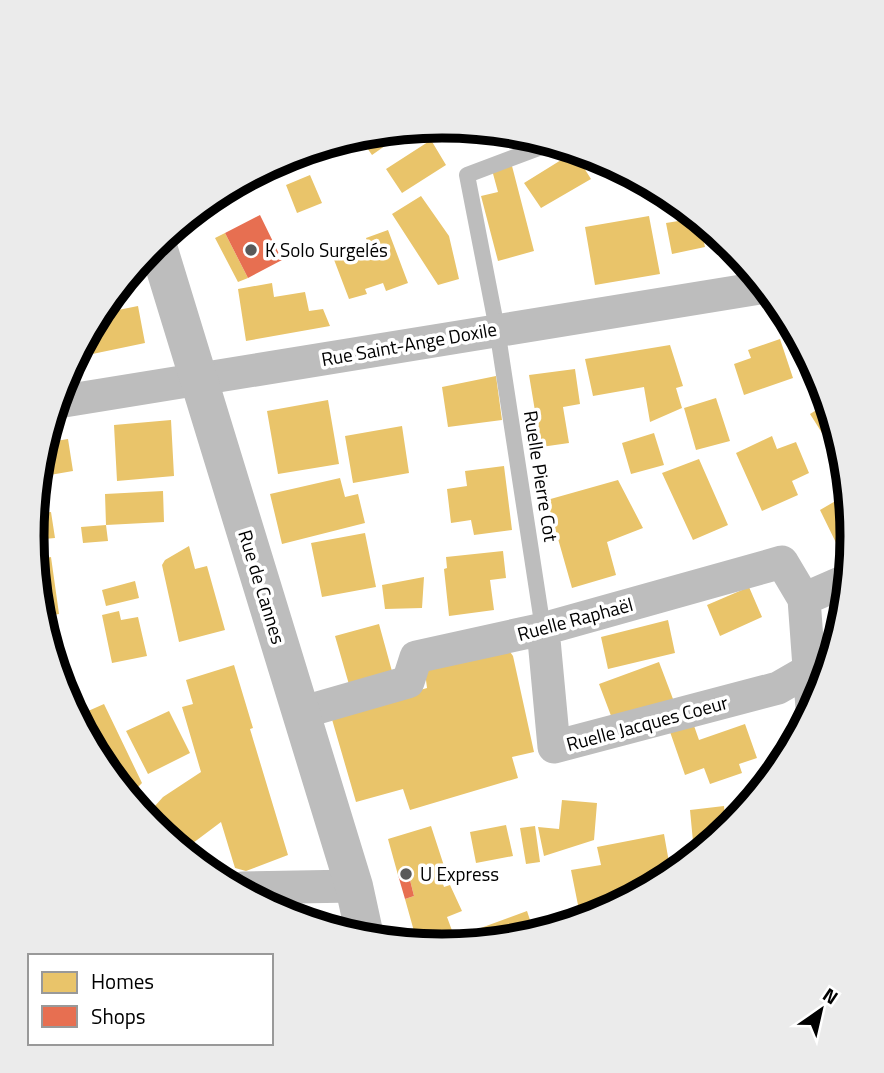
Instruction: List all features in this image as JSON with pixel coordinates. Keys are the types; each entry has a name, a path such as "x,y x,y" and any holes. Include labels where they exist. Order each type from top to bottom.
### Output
{"street":[{"name":"Rue de Cannes","path":"161,254 354,886 363,927"},
{"name":"Rue Saint-Ange Doxile","path":"68,400 754,289"},
{"name":"Ruelle Raphaël","path":"300,713 408,682 416,657 543,629 782,562 804,599"},
{"path":"811,685 804,599 837,585"},
{"name":"Ruelle Jacques Coeur","path":"543,629 554,747 778,688 811,669"},
{"path":"255,888 354,886"}],"lane":[{"name":"Ruelle Pierre Cot","path":"535,150 467,175 497,329 543,629"}],"building: Homes":[{"path":"431,140 446,165 402,193 386,169"},
{"path":"391,142 372,155 366,146"},
{"path":"565,158 581,164 591,179 541,208 524,183"},
{"path":"512,166 534,251 498,261 481,196 498,192 492,170"},
{"path":"310,175 322,203 297,213 286,185"},
{"path":"421,196 449,236 459,279 438,285 392,214"},
{"path":"649,216 660,274 595,285 585,227"},
{"path":"683,220 702,235 705,247 672,254 666,223"},
{"path":"388,230 408,283 386,291 383,283 365,289 367,294 349,299 333,257 368,244 366,238"},
{"path":"225,233 248,278 238,282 215,238"},
{"path":"272,283 274,297 305,292 309,311 323,309 330,326 246,341 238,289"},
{"path":"138,306 145,343 88,355 97,337 114,311"},
{"path":"780,339 793,378 744,395 734,364 751,358 748,350"},
{"path":"670,345 683,386 676,388 682,408 650,422 644,387 593,396 585,359"},
{"path":"575,369 580,404 563,407 569,443 541,447 529,375"},
{"path":"496,376 502,420 448,427 442,387"},
{"path":"716,398 730,441 696,450 684,408"},
{"path":"328,400 339,464 278,474 267,411"},
{"path":"819,408 830,445 810,414"},
{"path":"171,420 174,476 117,481 114,425"},
{"path":"402,426 409,473 353,483 345,436"},
{"path":"654,433 664,465 631,474 622,443"},
{"path":"772,436 777,449 796,442 809,473 792,481 798,495 762,511 736,453"},
{"path":"68,439 73,471 49,475 55,441"},
{"path":"699,459 728,525 693,540 662,473"},
{"path":"504,466 512,530 474,535 471,520 451,523 447,489 467,486 465,471"},
{"path":"340,478 345,497 358,494 365,523 282,544 270,494"},
{"path":"618,480 643,528 607,542 616,575 572,588 547,500"},
{"path":"163,491 164,522 106,525 105,494"},
{"path":"838,499 839,550 820,510"},
{"path":"51,512 55,538 44,539 45,513"},
{"path":"106,525 108,541 83,543 81,527"},
{"path":"365,533 376,587 322,597 311,543"},
{"path":"189,546 195,569 207,566 225,630 179,642 162,565 165,560"},
{"path":"503,551 506,578 490,580 494,610 449,616 444,569 447,568 446,557"},
{"path":"51,557 59,614 51,615 45,558"},
{"path":"424,577 422,608 385,609 382,585"},
{"path":"135,581 139,598 106,606 102,590"},
{"path":"749,587 762,617 720,636 707,605"},
{"path":"119,611 121,620 138,617 147,656 112,663 102,615"},
{"path":"668,620 675,653 608,669 601,637"},
{"path":"379,624 393,675 350,688 335,636"},
{"path":"508,649 513,656 534,752 512,757 518,778 410,810 403,789 356,802 331,716 427,688 424,664"},
{"path":"659,662 673,699 613,721 599,684"},
{"path":"234,665 253,728 250,729 288,855 246,871 235,868 221,822 191,845 152,809 163,797 201,772 182,707 193,704 186,680"},
{"path":"104,704 142,783 135,790 111,758 85,712"},
{"path":"169,711 190,753 148,774 126,731"},
{"path":"692,720 699,740 745,724 757,758 739,764 742,773 710,784 704,768 685,775 669,729"},
{"path":"562,800 597,803 594,840 544,856 538,827 559,829"},
{"path":"724,806 725,817 693,845 690,810"},
{"path":"506,825 513,856 476,863 470,832"},
{"path":"431,826 446,872 440,875 444,887 450,885 462,911 447,917 454,935 415,934 405,899 414,896 408,872 398,875 388,839"},
{"path":"535,826 540,862 526,864 520,828"},
{"path":"664,834 669,863 618,894 579,910 571,870 601,865 597,847"},
{"path":"527,911 531,924 479,933 478,929"}],"building: Shops":[{"path":"260,215 282,260 248,278 225,233"},
{"path":"408,872 414,896 405,899 398,875"}],"place":[{"name":"K Solo Surgelés","path":"251,250"},
{"name":"U Express","path":"406,874"}]}
